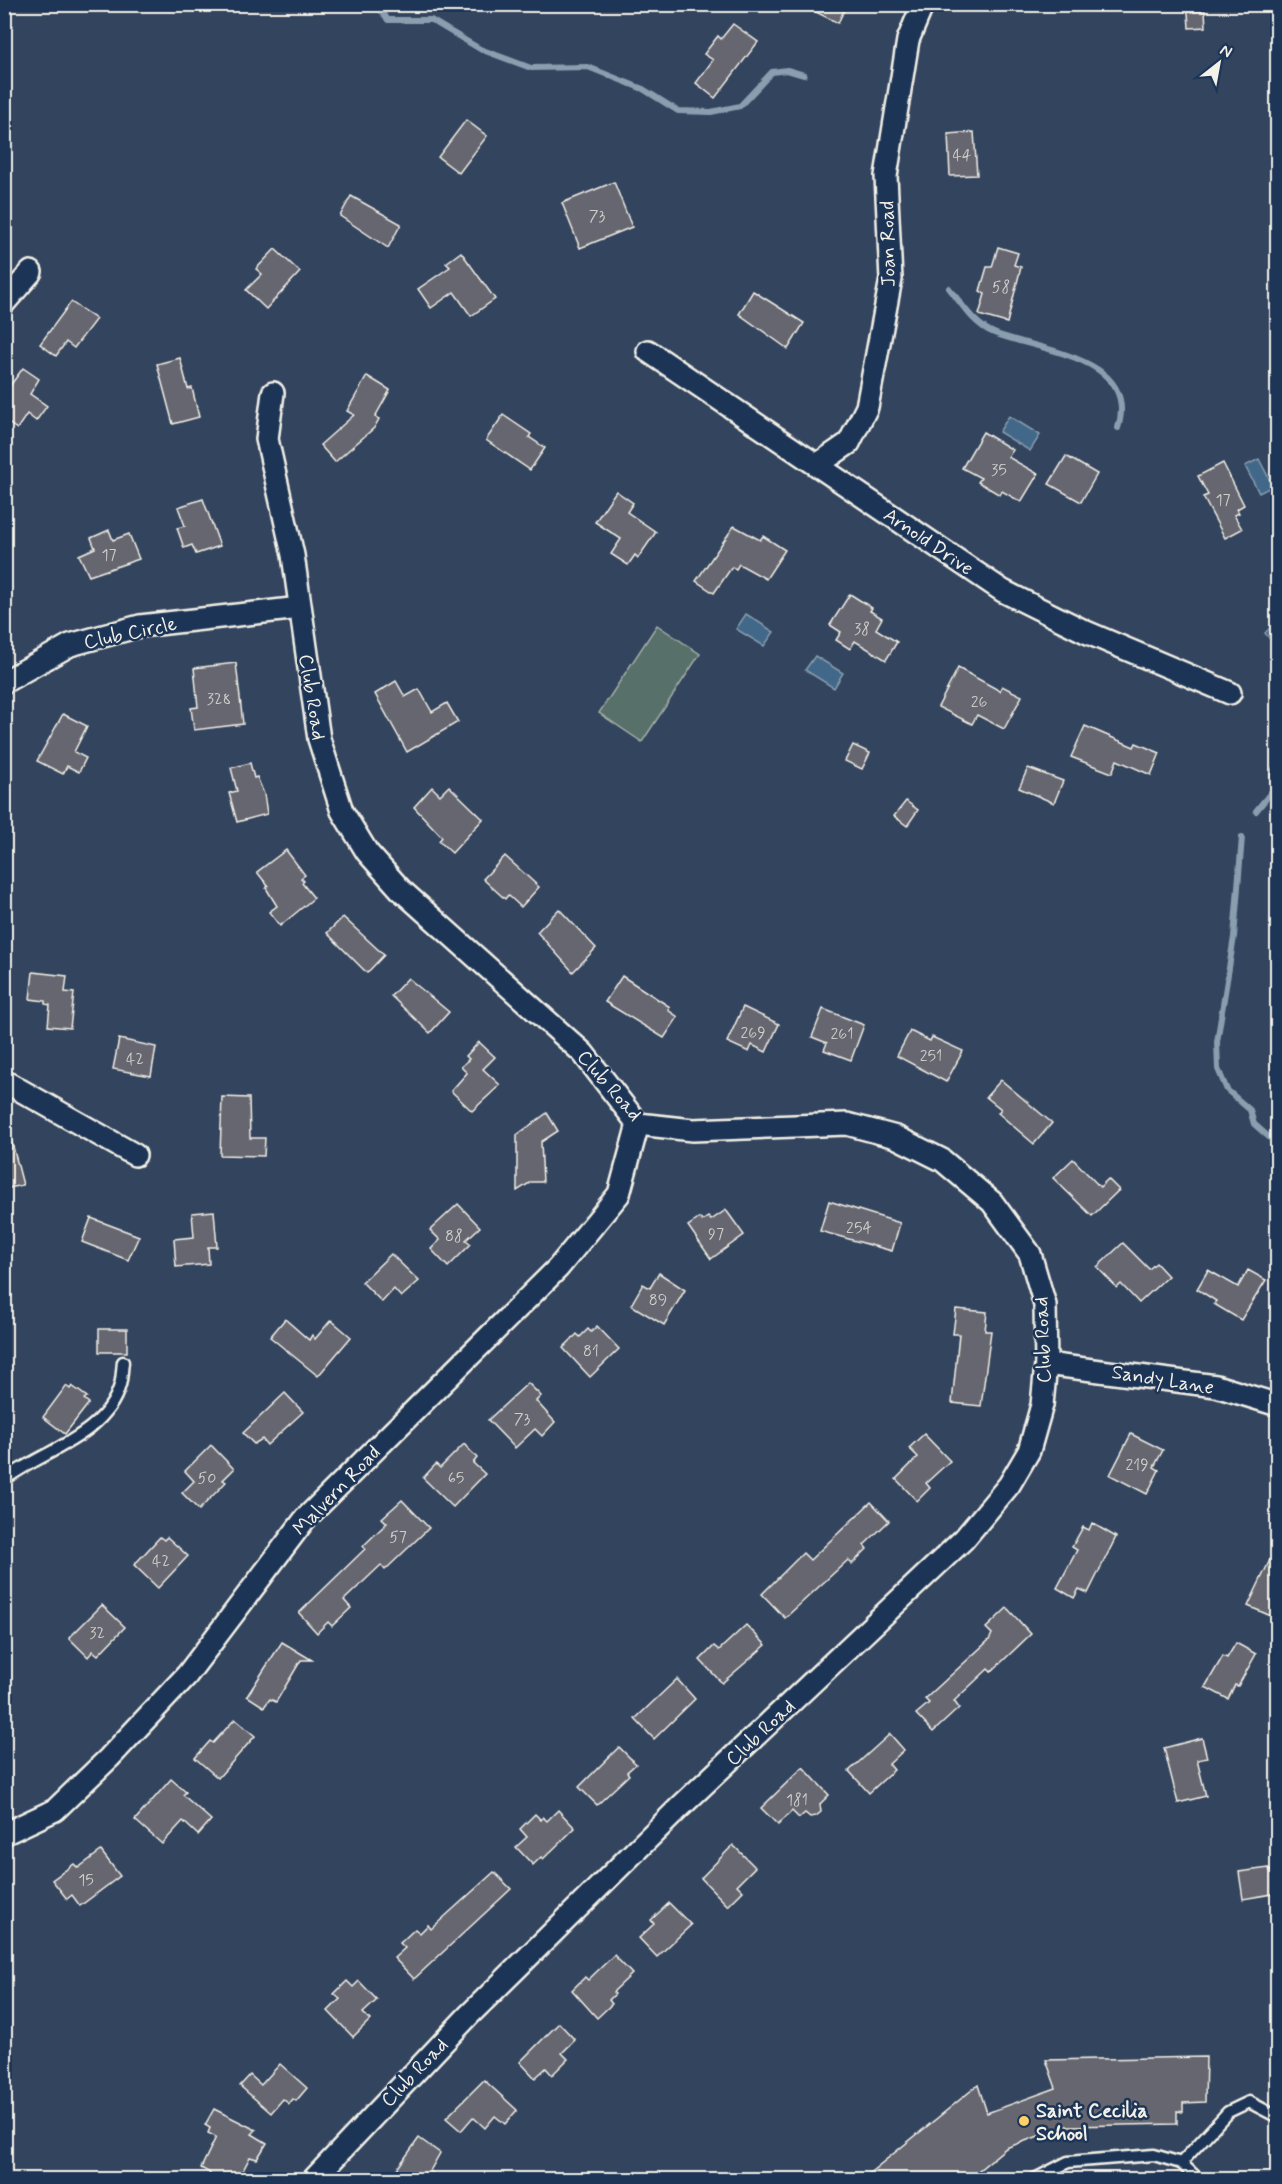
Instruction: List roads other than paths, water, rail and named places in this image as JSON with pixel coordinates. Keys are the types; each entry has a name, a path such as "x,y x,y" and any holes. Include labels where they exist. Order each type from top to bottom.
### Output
{"street":[{"name":"Joan Road","path":"817,465 849,443 867,407 891,279 886,176 908,39 923,4"},
{"path":"4,303 31,272"},
{"name":"Arnold Drive","path":"648,351 1003,591 1086,632 1230,693"},
{"name":"Club Road","path":"273,393 267,439 293,555 319,739 342,811 367,852 401,890 583,1053 638,1124 693,1130 847,1124 896,1137 942,1160 992,1202 1030,1254 1045,1305 1046,1364 1042,1405 1029,1451 1009,1485 964,1539 680,1807 477,2006 313,2180"},
{"name":"Club Circle","path":"4,682 70,645 140,626 300,608"},
{"path":"4,1082 135,1155"},
{"name":"Malvern Road","path":"4,1833 55,1810 109,1758 187,1675 305,1519 558,1268 619,1194 638,1124"},
{"name":"Sandy Lane","path":"1046,1364 1216,1386 1278,1405"}],"lane":[{"path":"4,1480 25,1464 86,1431 112,1401 120,1385 123,1362"},
{"path":"1181,2163 1228,2112 1249,2102 1278,2117"},
{"path":"1033,2180 1068,2162 1154,2155 1181,2163 1199,2180"}],"water":[{"path":"1009,416 1040,435 1030,451 999,432"},
{"path":"1259,459 1273,486 1259,493 1245,466"},
{"path":"746,614 774,632 764,646 736,629"},
{"path":"1277,621 1277,670 1270,639 1265,633"},
{"path":"815,656 843,673 834,688 805,670"}],"waterway":[{"path":"376,4 388,20 431,20 480,49 531,68 588,67 643,89 678,111 711,112 740,106 772,72 787,70 804,75"},
{"path":"949,288 968,313 980,325 994,333 1081,360 1100,371 1114,385 1121,404 1118,428"},
{"path":"1256,811 1273,790 1272,773 1278,762"},
{"path":"1242,837 1234,937 1217,1042 1218,1069 1227,1090 1250,1110 1254,1124 1278,1145"}],"place":[{"name":"Saint Cecilia School","path":"1024,2121"}]}
